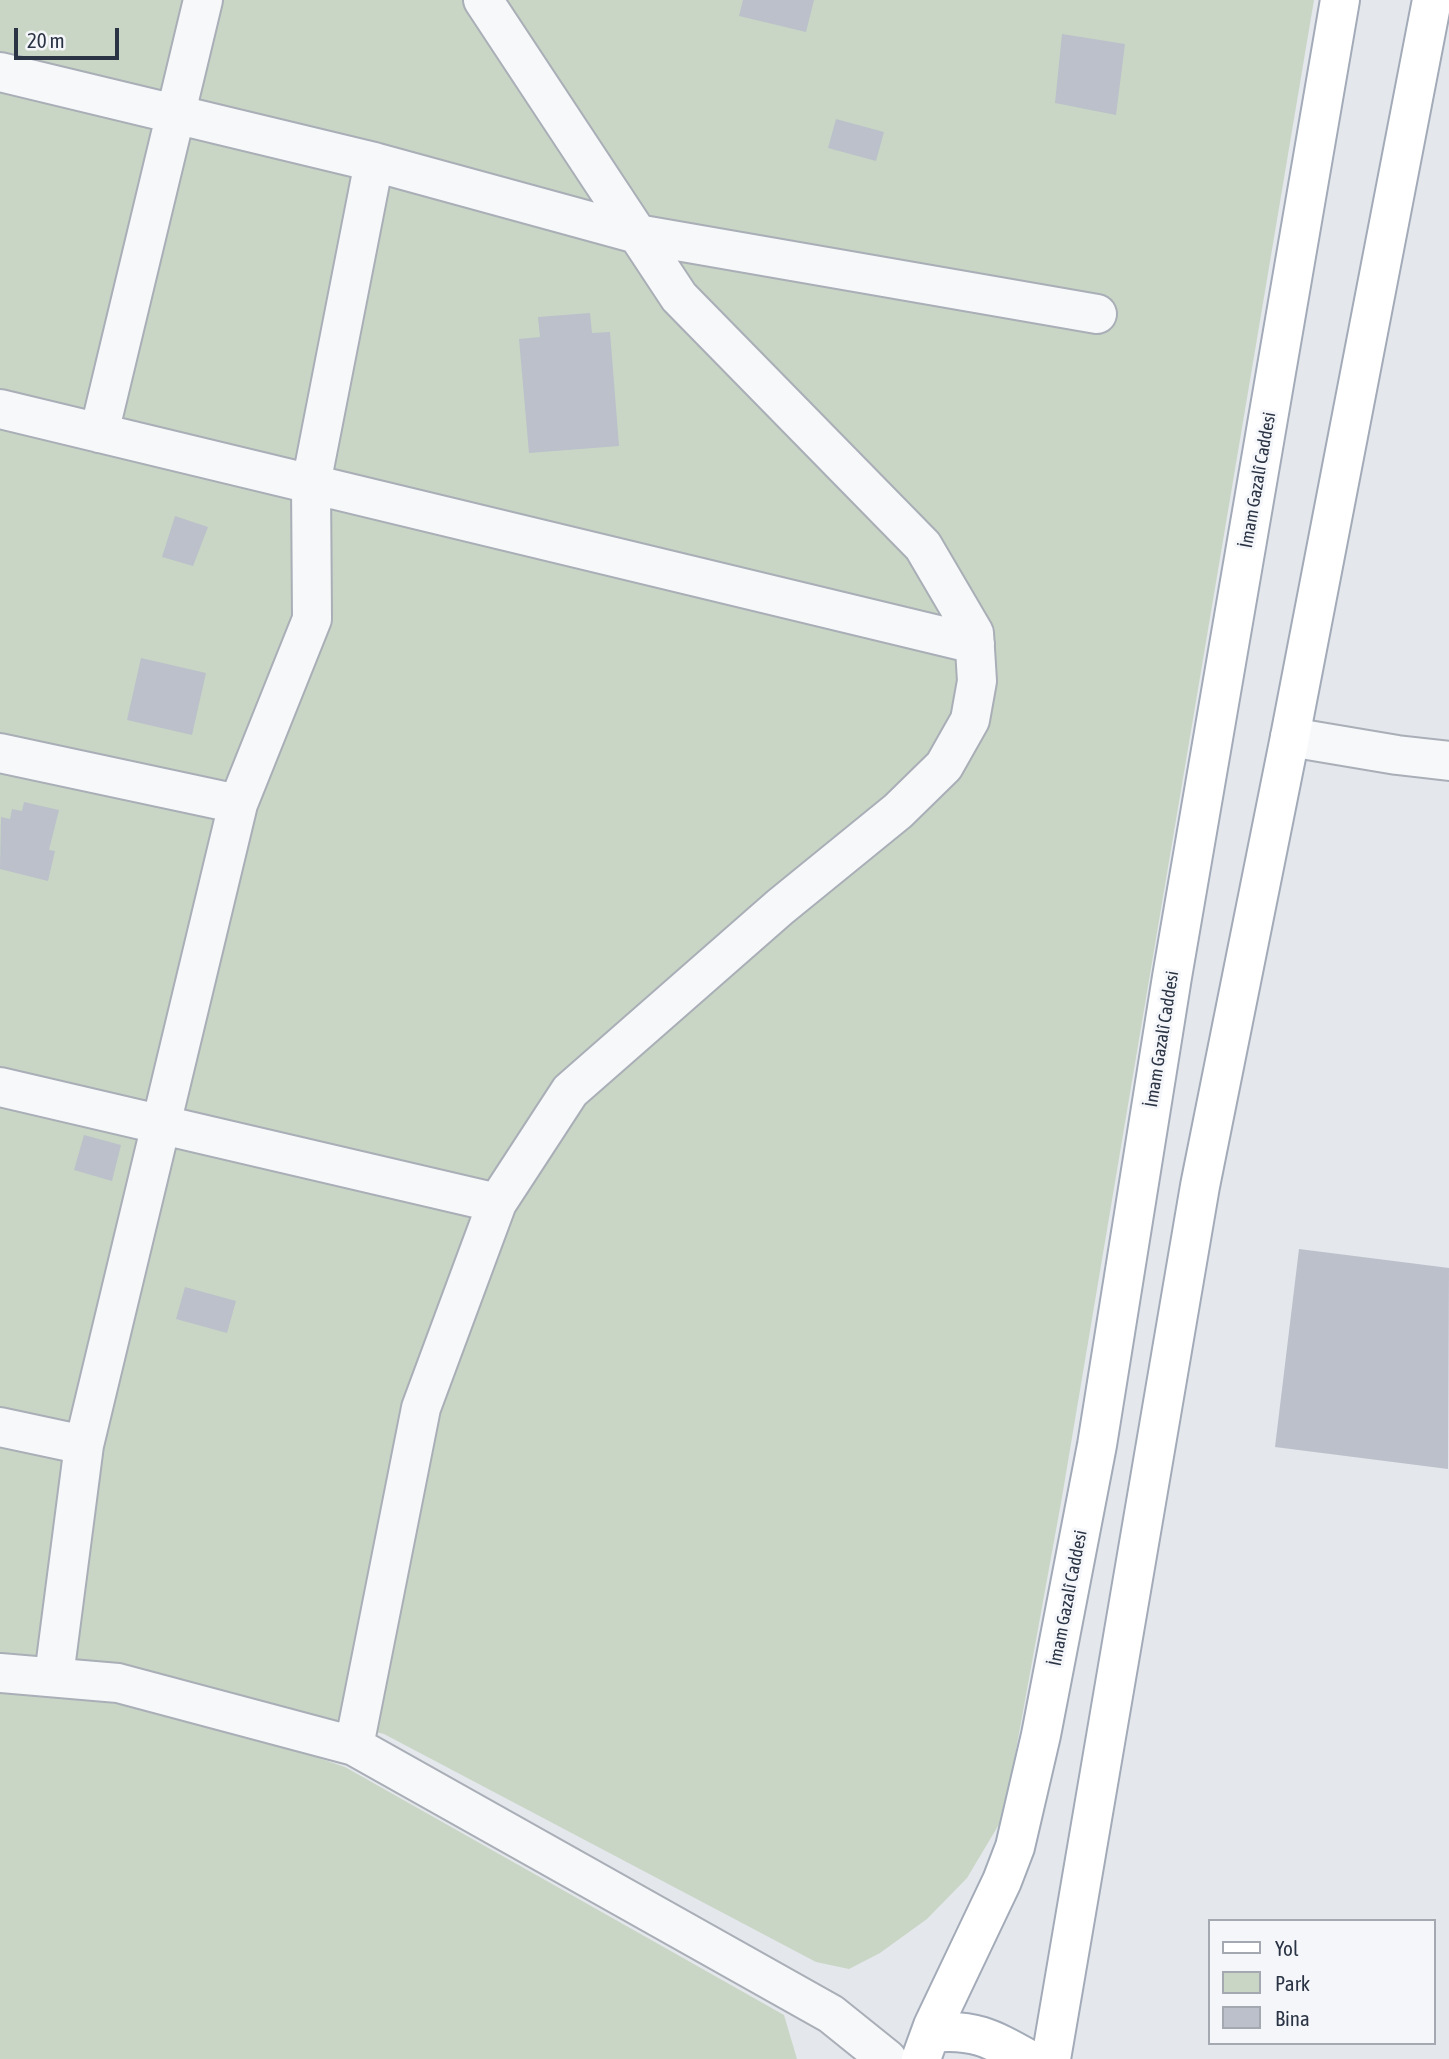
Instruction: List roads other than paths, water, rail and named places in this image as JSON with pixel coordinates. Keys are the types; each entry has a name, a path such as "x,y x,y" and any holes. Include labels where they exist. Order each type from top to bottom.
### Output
{"main road":[{"name":"İmam Gazalî Caddesi","path":"926,2046 1011,1859 1041,1735 1097,1445 1174,963 1340,0"},
{"path":"1051,2059 1200,1185 1290,737 1432,0"},
{"path":"926,2046 957,2030 982,2035 1028,2059"}],"street":[{"path":"99,433 203,0"},
{"path":"354,1746 421,1408 497,1203 570,1091 780,907 898,811 944,766 970,720 978,681 974,634 923,546 679,297 483,0"},
{"path":"0,72 374,162 637,234 1097,314"},
{"path":"54,1676 84,1445 238,804 312,619 311,484 374,162"},
{"path":"0,409 975,644"},
{"path":"1290,737 1449,761"},
{"path":"0,753 238,804"},
{"path":"0,1087 497,1203"},
{"path":"0,1427 84,1445"},
{"path":"0,1673 118,1683 354,1746 831,2014 887,2059"}]}
